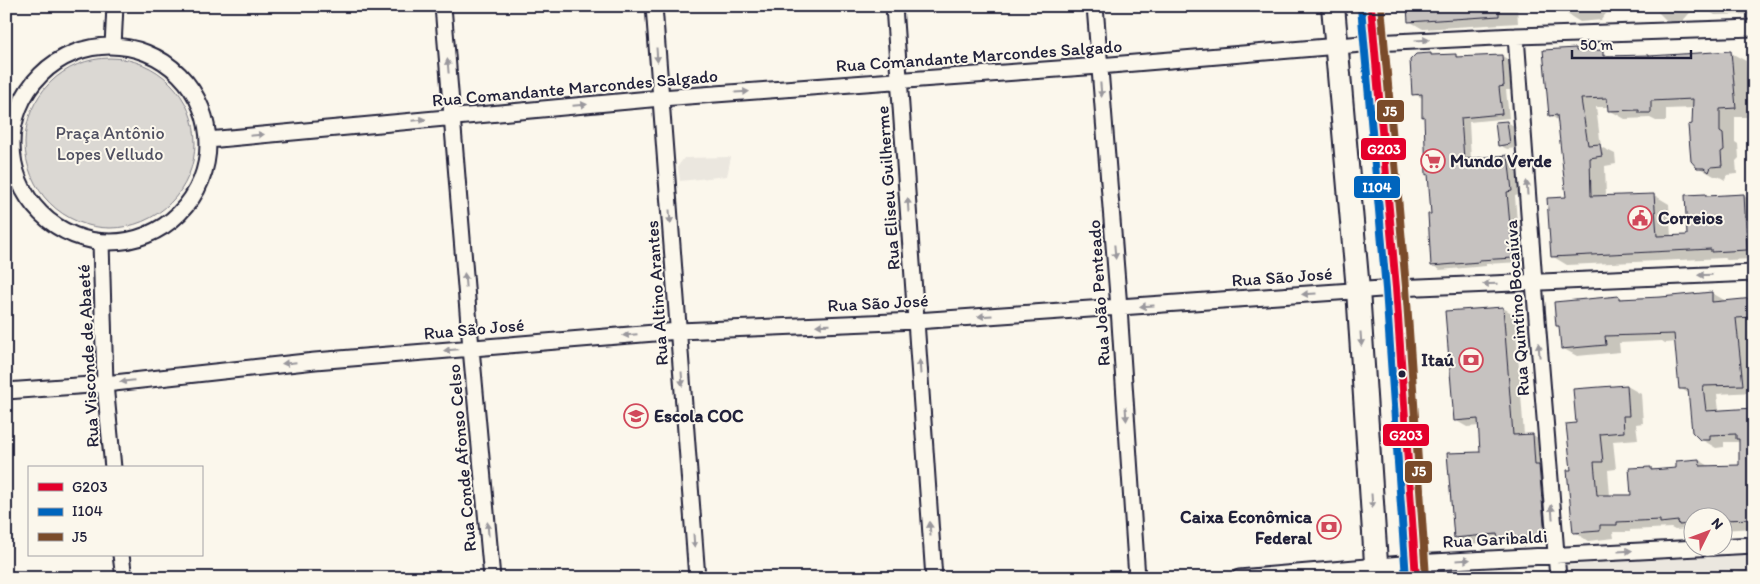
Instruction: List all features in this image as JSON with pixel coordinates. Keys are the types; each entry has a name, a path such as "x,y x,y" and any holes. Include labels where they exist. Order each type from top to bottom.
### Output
{"main road":[{"path":"1333,6 1358,290 1377,572"},
{"path":"1371,6 1396,288 1415,570"}],"street":[{"path":"113,46 115,6"},
{"name":"Rua Conde Afonso Celso","path":"443,6 492,578"},
{"name":"Rua Altino Arantes","path":"654,6 697,578"},
{"name":"Rua Eliseu Guilherme","path":"894,6 934,578"},
{"name":"Rua João Penteado","path":"1095,6 1119,308 1137,578"},
{"name":"Rua Comandante Marcondes Salgado","path":"208,140 661,98 900,82 1374,43 1754,28"},
{"name":"Rua Quintino Bocaiúva","path":"1516,36 1558,578"},
{"path":"113,46 143,51 169,65 189,86 203,111 208,140 206,168 195,194 178,215 155,232 129,240 101,242 69,233 41,214 22,187 9,155 13,127 22,100 38,76 60,59 86,48 113,46"},
{"name":"Rua Visconde de Abaeté","path":"101,242 105,384 113,466"},
{"name":"Rua São José","path":"6,391 105,384 315,361 679,331 916,321 1358,290 1754,272"},
{"name":"Rua Garibaldi","path":"1239,578 1415,570 1556,554 1754,545"},
{"path":"121,556 124,578"}],"shaded area":[{"path":"731,157 727,176 680,181 678,166 684,158"},
{"path":"1754,551 1754,578 1565,578 1564,566 1691,556 1732,556 1732,553"}],"green space":[{"name":"Praça Antônio Lopes Velludo","path":"110,58 135,62 150,68 164,77 176,89 185,103 191,118 195,143 191,168 185,183 176,197 164,209 150,218 135,224 110,228 85,224 70,218 56,209 44,197 35,183 29,168 25,143 29,118 35,103 44,89 56,77 70,68 85,62"}],"building":[{"path":"1407,6 1499,6 1499,16 1408,22"},
{"path":"1576,48 1576,51 1603,50 1603,56 1649,56 1731,51 1736,108 1720,109 1720,132 1723,134 1724,150 1721,152 1722,166 1711,167 1709,172 1704,168 1697,168 1691,161 1688,125 1692,124 1693,99 1651,101 1651,113 1639,113 1639,110 1608,111 1607,98 1581,99 1588,145 1600,144 1602,156 1590,158 1591,196 1654,194 1657,236 1687,235 1685,195 1744,194 1747,250 1711,252 1711,249 1551,257 1547,198 1566,197 1557,115 1549,116 1543,50"},
{"path":"1431,53 1431,55 1456,54 1456,57 1502,55 1504,86 1499,87 1502,114 1461,118 1464,159 1508,155 1512,191 1507,192 1513,258 1431,266 1428,214 1431,214 1428,174 1426,175 1422,94 1412,95 1410,60 1416,54"},
{"path":"1507,121 1510,144 1498,146 1495,122"},
{"path":"1712,292 1712,302 1754,298 1754,317 1736,318 1743,385 1703,386 1706,411 1754,408 1754,519 1732,520 1732,506 1682,506 1682,525 1679,525 1678,521 1660,523 1660,520 1617,522 1617,525 1600,525 1600,531 1573,533 1567,470 1571,470 1566,424 1576,423 1573,389 1627,385 1629,416 1623,416 1624,432 1600,434 1603,462 1594,462 1597,495 1631,495 1629,468 1651,467 1651,470 1676,468 1676,461 1699,459 1700,466 1739,465 1739,439 1736,439 1736,434 1710,435 1710,440 1700,440 1692,432 1688,389 1679,389 1674,334 1605,336 1606,345 1561,349 1559,326 1556,326 1554,302 1619,296 1619,299"},
{"path":"1503,307 1513,435 1533,434 1535,465 1539,465 1545,535 1498,539 1497,534 1454,538 1447,453 1480,452 1478,419 1454,421 1445,311"}],"transit line":[{"name":"G203","path":"1371,6 1396,288 1416,578"},
{"name":"J5","path":"1381,6 1406,287 1426,577"},
{"name":"I104","path":"1361,7 1386,289 1406,578"}],"place":[{"name":"Mundo Verde","path":"1433,161"},
{"name":"Correios","path":"1640,218"},
{"name":"Itaú","path":"1471,360"},
{"name":"Escola COC","path":"636,416"},
{"name":"Caixa Econômica Federal","path":"1329,527"}]}
